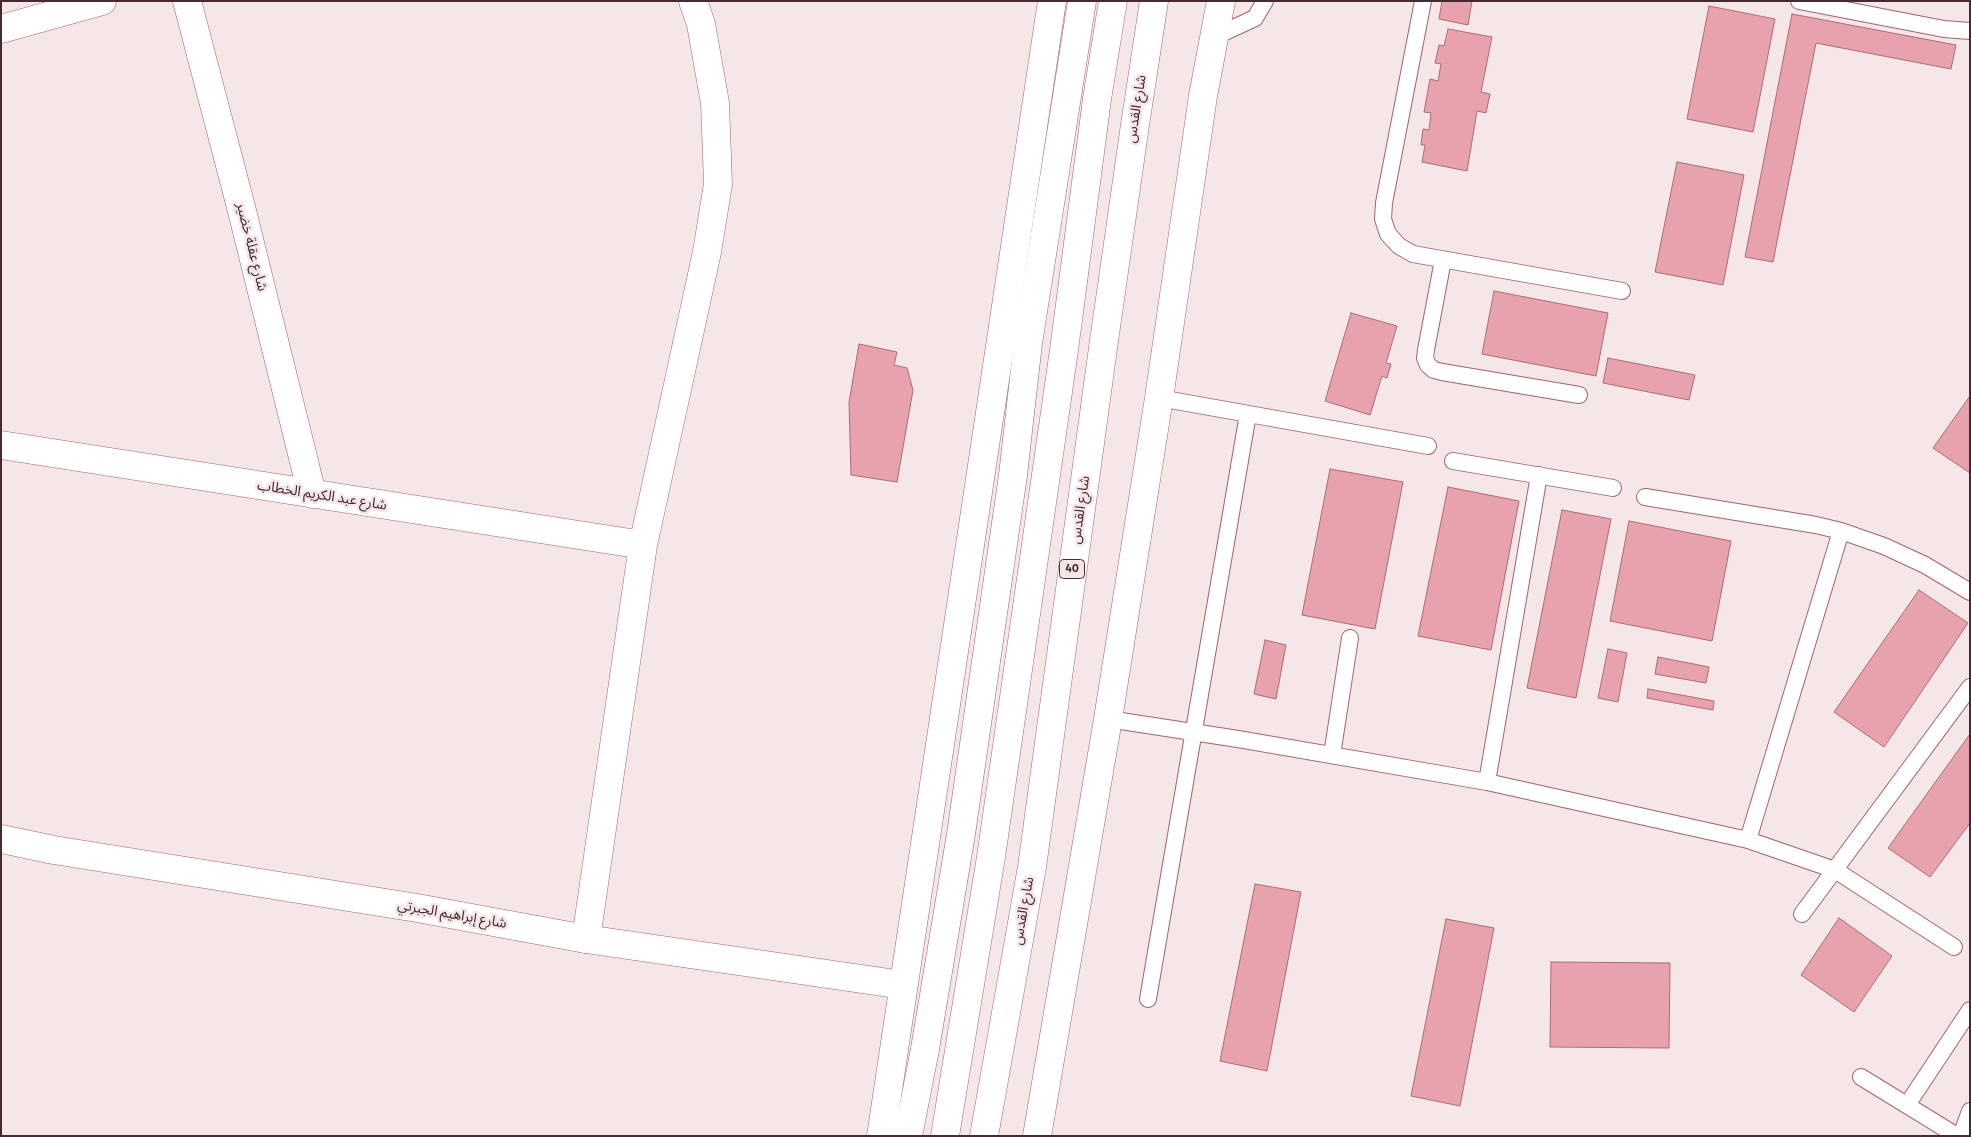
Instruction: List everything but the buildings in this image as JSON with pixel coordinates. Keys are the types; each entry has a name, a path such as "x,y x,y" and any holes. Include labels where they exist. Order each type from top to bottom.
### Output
{"main road":[{"path":"1,29 102,1"},
{"name":"شارع عقلة خضير","path":"187,1 241,207 312,494"},
{"path":"586,939 644,545 707,252 718,184 715,103 701,24 693,1"},
{"path":"881,1136 1052,1"},
{"path":"908,1136 925,1049 961,834 1013,476 1028,343 1082,1"},
{"path":"945,1136 992,847 1064,350 1097,99 1113,1"},
{"name":"شارع القدس","path":"984,1136 1032,867 1134,125 1154,1"},
{"path":"1037,1136 1108,719 1159,398 1203,96 1221,1"},
{"name":"شارع عبد الكريم الخطاب","path":"1,446 644,545"},
{"name":"شارع إبراهيم الجبرتي","path":"1,839 64,851 417,908 586,939 903,985"}],"lane":[{"path":"1214,37 1255,18 1266,1"},
{"path":"1423,1 1384,203 1383,219 1388,234 1399,246 1413,254 1622,291"},
{"path":"1799,1 1944,29 1970,31"},
{"path":"1443,260 1426,350 1428,365 1434,370 1442,372 1579,396"},
{"path":"1159,398 1428,446"},
{"path":"1148,999 1248,414"},
{"path":"1453,461 1614,488"},
{"path":"1487,782 1539,475"},
{"path":"1645,497 1816,525 1841,531 1884,546 1925,565 1970,592"},
{"path":"1748,840 1841,531"},
{"path":"1332,756 1350,638"},
{"path":"1802,914 1970,687"},
{"path":"1108,719 1487,782 1748,840 1835,870 1954,947"},
{"path":"1907,1105 1970,1010"},
{"path":"1861,1077 1959,1136 1970,1112"}]}
